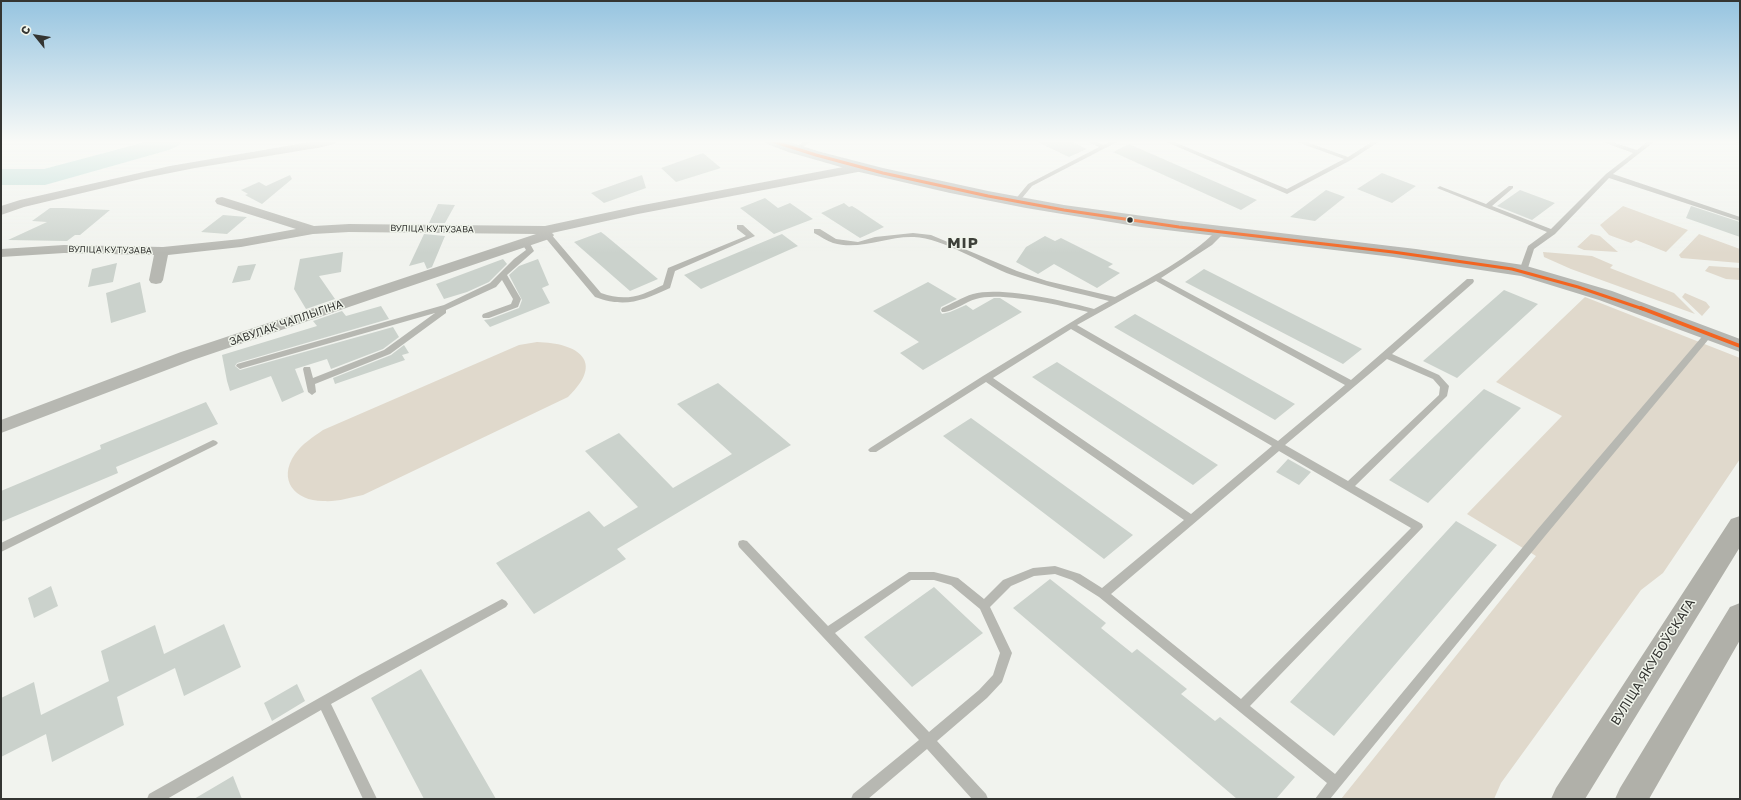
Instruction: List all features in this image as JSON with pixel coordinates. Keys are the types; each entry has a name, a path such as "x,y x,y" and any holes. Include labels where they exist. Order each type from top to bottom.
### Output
{"main road":[{"path":"907,178 1016,202 1095,215 1220,232 1398,252 1523,271 1602,295 1740,346"},
{"name":"ВУЛІЦА ЯКУБОЎСКАГА","path":"1567,799 1740,526"},
{"path":"1631,799 1740,615"}],"street":[{"path":"1,211 20,204 130,178"},
{"name":"ВУЛІЦА КУТУЗАВА","path":"1,253 64,249 163,251 241,243 313,230 349,228 545,230 574,225 638,210 805,178"},
{"path":"222,201 313,230"},
{"name":"ЗАВУЛАК ЧАПЛЫГІНА","path":"1,427 187,356 574,225"},
{"path":"156,280 159,260 163,251"}],"lane":[{"path":"1016,202 1030,185 1043,178"},
{"path":"1255,178 1287,192 1313,178"},
{"path":"1523,271 1531,248 1552,232 1605,178"},
{"path":"1618,178 1740,219"},
{"path":"1487,206 1512,187"},
{"path":"1440,188 1552,232"},
{"path":"547,235 598,295 609,300 620,302 635,300 667,286 671,270 751,236 740,227"},
{"path":"817,231 834,241 858,244 875,239 913,235 930,238 1014,273 1046,283 1117,300"},
{"path":"873,450 1071,325 1156,278 1209,243 1220,232"},
{"path":"240,366 448,307 470,298 493,285 503,274 530,251 525,242"},
{"path":"486,316 514,305 517,300 503,274"},
{"path":"1156,278 1352,384"},
{"path":"1102,594 1352,384 1470,282"},
{"path":"945,310 975,296 999,294 1067,304 1096,312"},
{"path":"307,369 311,387 387,352 448,307"},
{"path":"1071,325 1418,526 1241,707"},
{"path":"1322,799 1541,532 1709,334"},
{"path":"1348,486 1443,396 1445,386 1436,377 1386,355"},
{"path":"986,378 1190,519"},
{"path":"1,548 213,443"},
{"path":"743,544 828,632 928,740 980,799"},
{"path":"984,606 1007,583 1033,572 1055,570 1076,577 1102,594 1335,782"},
{"path":"828,632 909,576 934,576 954,581 984,606 1006,653 998,678 983,694 858,799"},
{"path":"154,799 364,679 502,604"},
{"path":"324,703 370,799"}],"shaded area":[{"path":"1623,206 1688,230 1666,252 1636,240 1631,243 1609,235 1600,225"},
{"path":"1591,234 1600,236 1618,252 1584,250 1577,247"},
{"path":"1699,234 1740,249 1740,263 1681,258 1679,255"},
{"path":"1543,252 1592,256 1613,265 1610,268 1674,293 1695,314 1571,269 1544,257"},
{"path":"1709,266 1740,268 1740,280 1726,279 1705,271"},
{"path":"1685,293 1706,302 1710,307 1702,316 1682,297"},
{"path":"1585,297 1740,358 1740,459 1663,573 1641,590 1501,783 1494,799 1341,799 1536,556 1467,514 1562,416 1496,382"},
{"path":"537,342 552,343 564,346 575,350 582,356 586,364 585,373 579,384 568,397 363,495 333,501 313,500 297,493 292,487 288,472 290,463 295,454 304,444 323,430 519,345"}],"building":[{"path":"283,178 292,179 262,204 245,195 248,194 241,190 259,182 266,186"},
{"path":"633,178 643,178 646,188 604,203 591,193"},
{"path":"672,178 688,178 676,182"},
{"path":"1171,178 1207,178 1257,200 1241,210"},
{"path":"1374,178 1396,178 1416,186 1392,203 1357,189"},
{"path":"1326,190 1345,197 1315,221 1290,217"},
{"path":"1520,190 1555,203 1532,220 1497,206"},
{"path":"765,198 778,208 790,203 813,219 774,234 740,208"},
{"path":"844,203 849,207 852,206 857,209 884,227 860,238 821,213"},
{"path":"438,204 455,205 445,223 429,223"},
{"path":"1691,206 1740,222 1740,237 1686,218"},
{"path":"50,208 110,210 80,235 75,235 67,241 8,240 47,222 32,221"},
{"path":"223,215 247,217 227,234 201,232"},
{"path":"601,232 658,279 630,291 574,242"},
{"path":"424,234 445,236 432,267 427,269 424,262 409,266"},
{"path":"782,234 798,246 701,289 684,275"},
{"path":"1045,236 1055,241 1061,238 1113,264 1108,267 1120,273 1097,288 1054,264 1038,274 1016,262 1026,247"},
{"path":"343,252 341,272 319,276 335,299 306,309 294,289 300,259"},
{"path":"503,259 507,264 489,282 467,292 444,299 436,284"},
{"path":"538,259 549,285 542,288 550,303 490,327 484,320 519,308 522,300 509,275 519,266"},
{"path":"117,263 113,282 88,287 92,269"},
{"path":"256,264 250,280 232,283 238,266"},
{"path":"1204,269 1362,349 1343,364 1185,282"},
{"path":"140,282 146,312 111,323 106,293"},
{"path":"928,282 957,299 941,307 940,311 942,314 966,305 973,310 994,298 1000,298 1022,312 923,370 900,353 919,342 873,311"},
{"path":"1504,290 1538,304 1457,378 1423,361"},
{"path":"381,306 389,319 237,363 235,366 240,370 393,327 399,337 383,349 331,369 327,359 295,369 304,392 282,402 271,376 230,391 222,355 317,326 313,321 342,311 346,316"},
{"path":"1135,314 1295,404 1275,420 1114,327"},
{"path":"404,345 409,353 402,355 405,360 335,384 333,378 391,355"},
{"path":"1057,362 1218,465 1193,485 1032,377"},
{"path":"718,383 791,445 617,549 626,559 534,614 496,563 589,511 604,527 638,507 585,451 619,433 673,488 732,454 677,404"},
{"path":"1484,389 1521,408 1428,503 1389,480"},
{"path":"206,402 218,424 116,467 118,473 1,522 1,491 101,449 100,445"},
{"path":"971,418 1133,535 1104,559 943,436"},
{"path":"1288,459 1311,472 1299,485 1276,472"},
{"path":"1456,521 1497,545 1334,736 1290,702"},
{"path":"1050,579 1106,623 1101,628 1132,653 1137,649 1187,689 1181,694 1215,721 1220,717 1295,777 1276,799 1237,799 1013,608"},
{"path":"51,586 58,606 34,618 28,598"},
{"path":"934,587 983,633 912,687 864,637"},
{"path":"224,624 241,667 184,696 175,668 117,697 124,725 52,762 46,734 1,757 1,698 34,682 41,715 109,681 101,651 155,625 164,654"},
{"path":"421,669 496,799 424,799 371,698"},
{"path":"297,684 305,701 272,721 264,703"},
{"path":"233,776 242,799 194,799"}],"transit line":[{"path":"907,178 988,196 1102,216 1179,227 1416,255 1492,265 1523,271 1551,278 1660,315 1740,346"}],"district":[{"name":"МІР","path":"963,243"}]}
